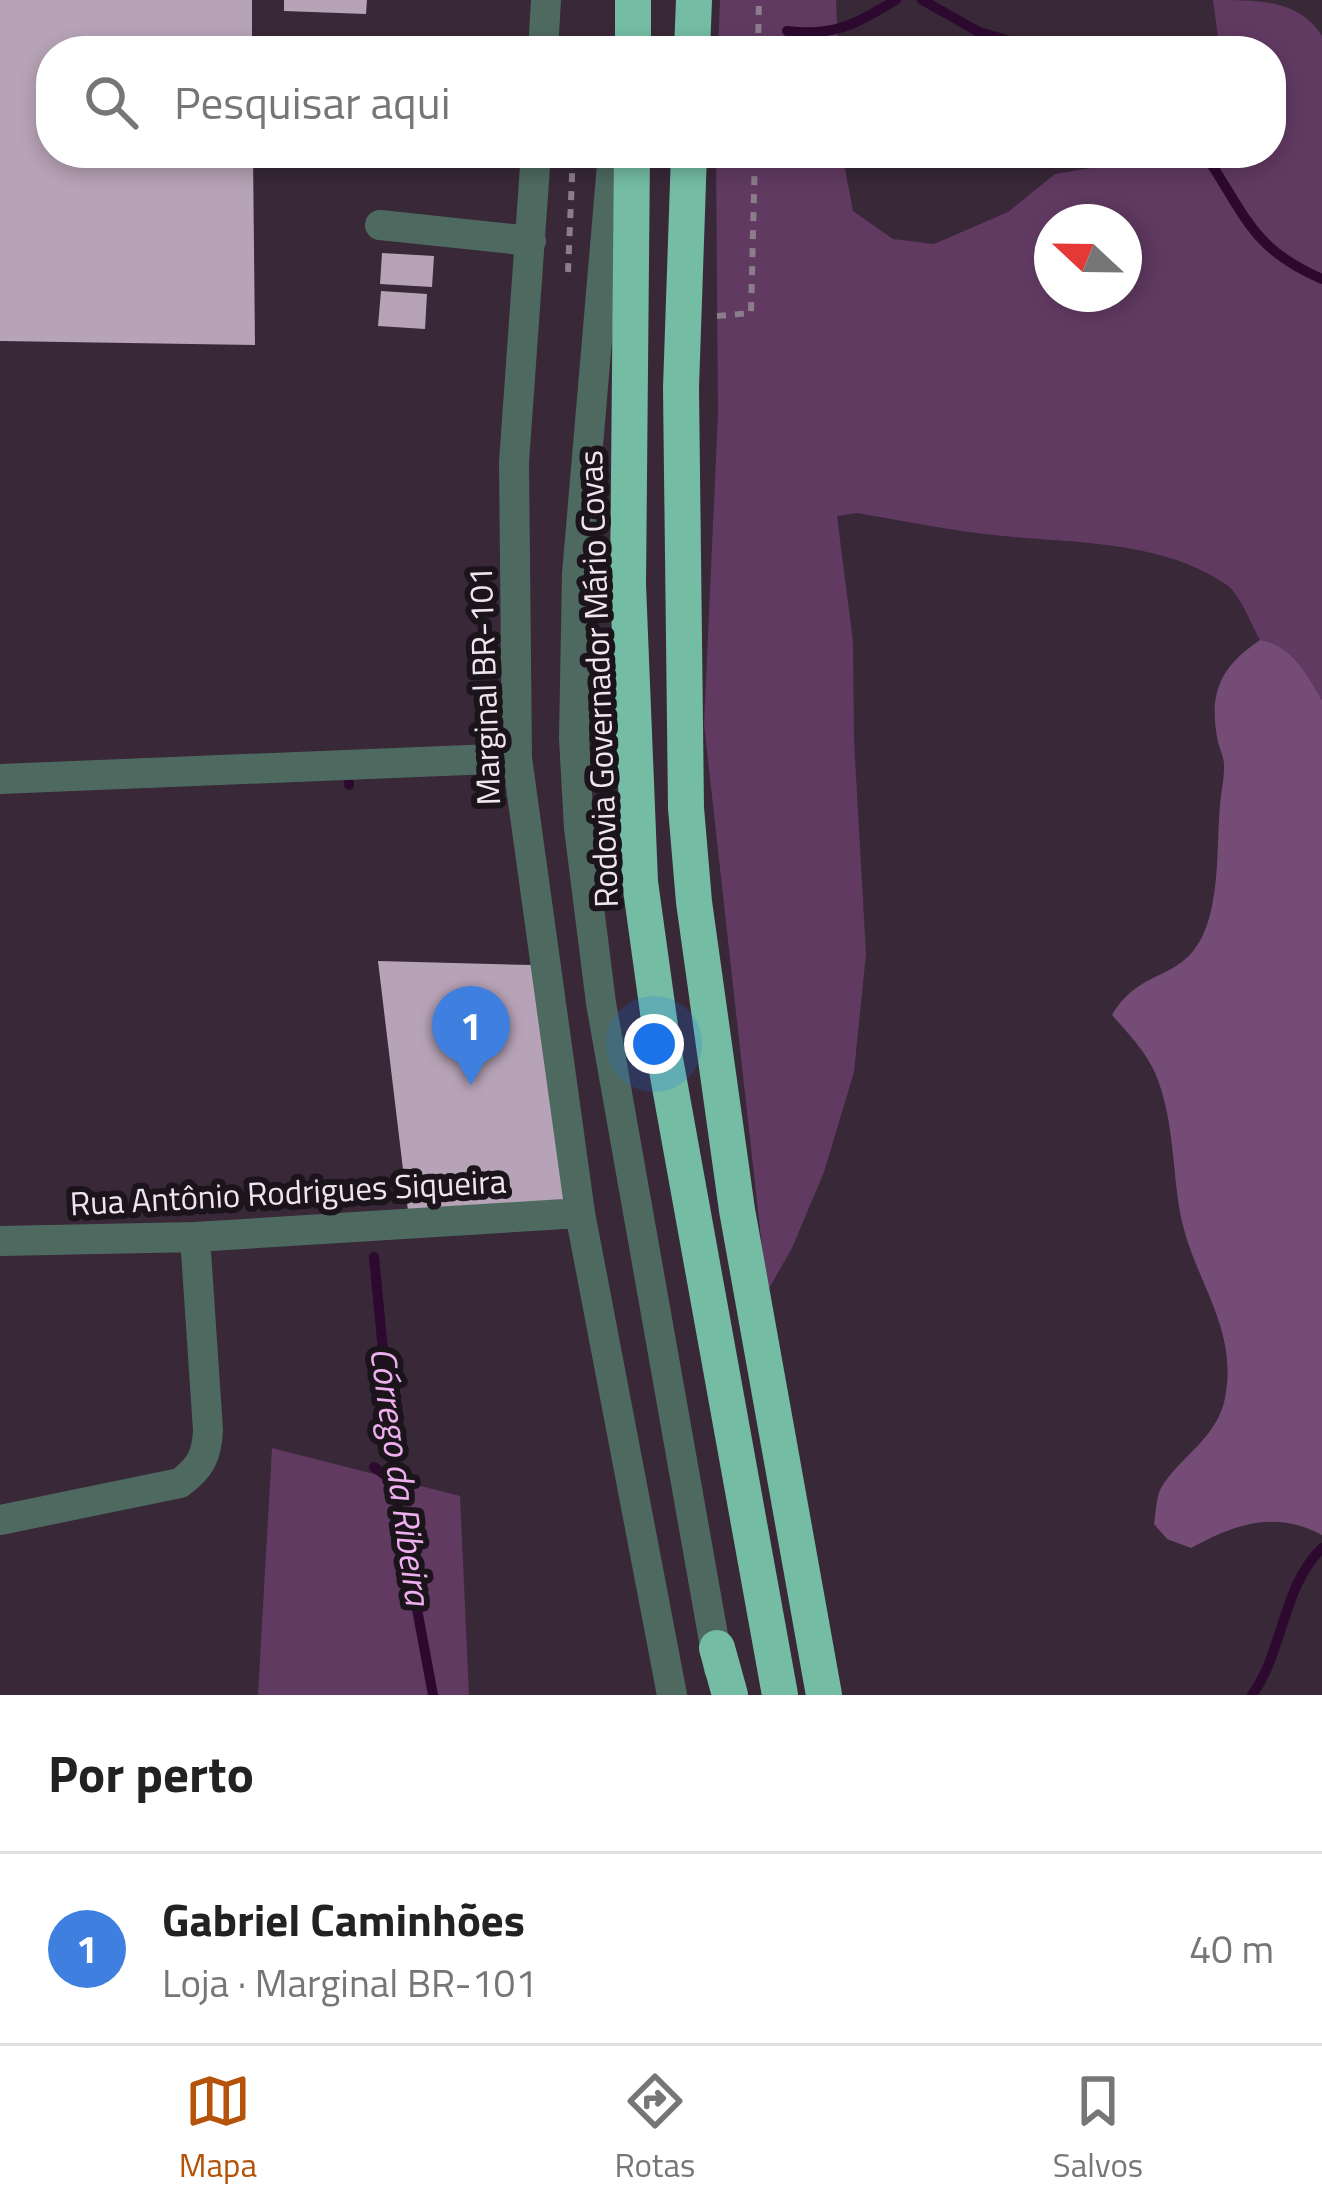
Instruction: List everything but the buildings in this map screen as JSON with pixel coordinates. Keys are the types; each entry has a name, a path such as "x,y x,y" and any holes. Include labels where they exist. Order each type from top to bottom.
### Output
{"highway":[{"path":"629,0 632,36"},
{"path":"693,36 694,0"},
{"name":"Rodovia Governador Mário Covas","path":"632,168 628,585 640,882 663,1048 780,1695"},
{"path":"688,168 681,388 686,808 694,902 737,1210 824,1695"},
{"path":"717,1648 726,1695"}],"street":[{"path":"544,36 546,0"},
{"path":"623,36 629,0"},
{"name":"Marginal BR-101","path":"535,168 514,462 517,758 580,1213 672,1695"},
{"path":"612,168 577,574 574,738 580,828 601,1003 717,1648"},
{"path":"380,225 531,242"},
{"path":"0,779 517,758"},
{"name":"Rua Antônio Rodrigues Siqueira","path":"0,1240 196,1237 580,1213"},
{"path":"0,1520 180,1483 198,1470 207,1451 208,1430 196,1237"}],"path":[{"path":"758,36 759,0"},
{"path":"568,286 572,168"},
{"path":"751,313 755,168"}],"shaded area":[{"path":"720,0 836,0 837,36 719,36"},
{"path":"1213,0 1276,4 1302,15 1322,36 1322,700 1289,654 1260,640 1232,590 1200,569 1110,545 969,532 857,513 837,516 853,642 866,954 854,1072 824,1172 792,1248 767,1292 704,724 718,414 716,168 845,168 853,211 893,239 934,244 1008,212 1055,174 1090,168 1286,168 1286,36 1218,36"},
{"path":"1260,640 1289,654 1322,700 1322,1535 1288,1523 1255,1523 1191,1548 1167,1539 1154,1524 1157,1500 1169,1477 1221,1412 1228,1372 1226,1348 1180,1212 1162,1092 1148,1059 1112,1015 1139,986 1182,962 1204,932 1214,893 1224,773 1215,725 1216,695 1226,671"},
{"path":"272,1448 460,1496 469,1695 258,1695"}],"waterway":[{"path":"787,31 844,27 896,0"},
{"path":"922,0 992,36"},
{"path":"1213,168 1264,241 1322,279"},
{"name":"Córrego da Ribeira","path":"374,1257 398,1507 433,1695"},
{"path":"374,1467 396,1483"},
{"path":"1252,1695 1271,1659 1299,1581 1322,1548"}],"place":[{"name":"Gabriel Caminhões","path":"471,1085"}]}
